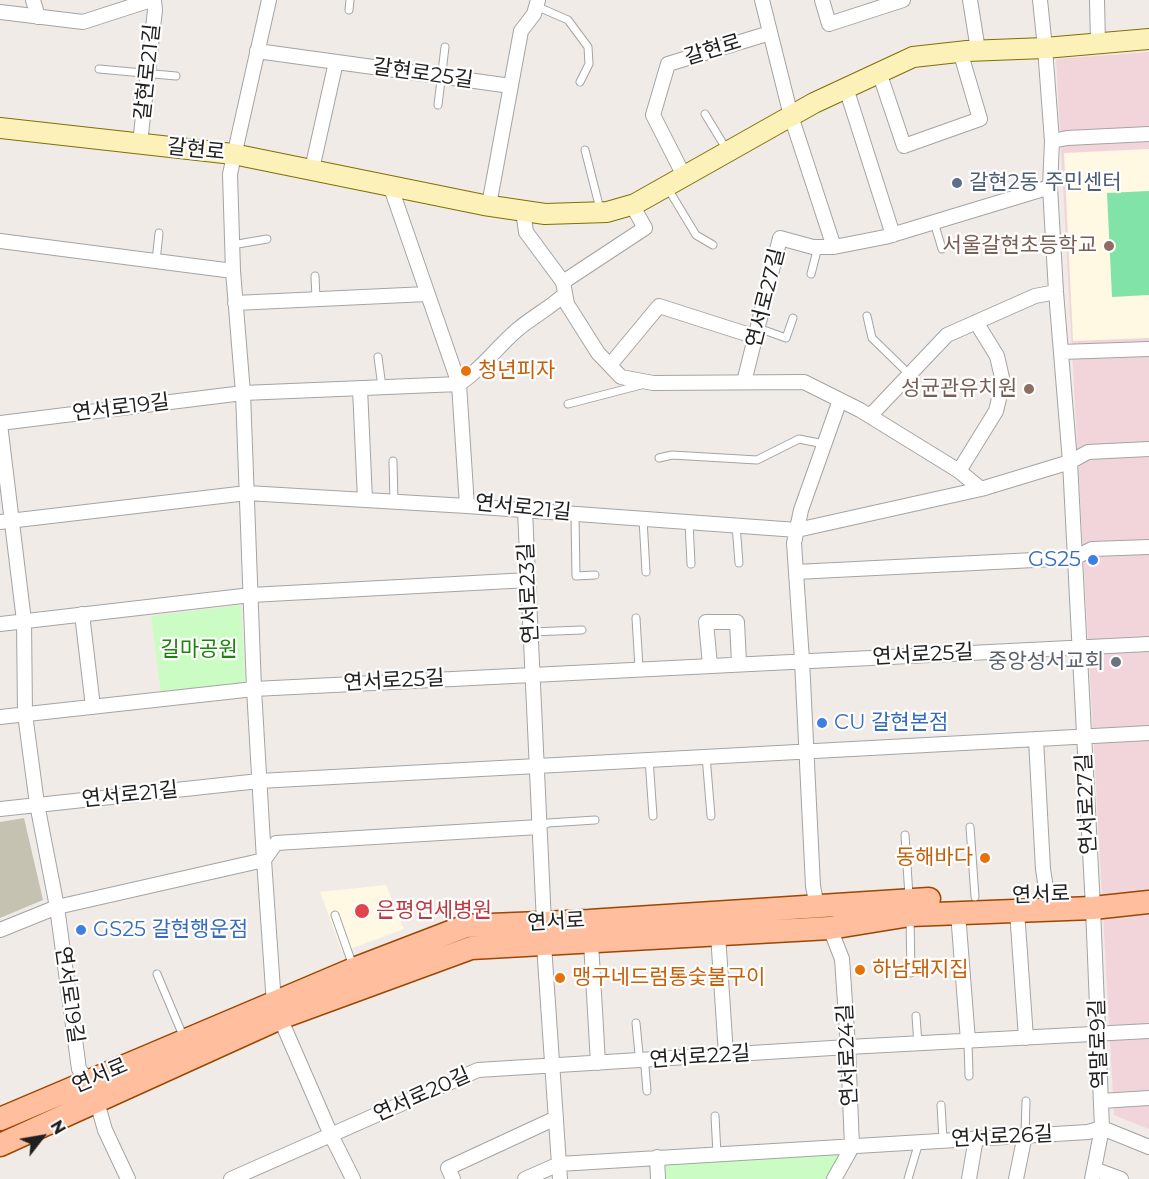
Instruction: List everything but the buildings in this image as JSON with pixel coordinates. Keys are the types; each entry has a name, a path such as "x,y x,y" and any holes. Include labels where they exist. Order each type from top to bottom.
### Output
{"main road":[{"name":"갈현로","path":"0,128 233,153 523,211 545,214 601,212 632,205 791,116 913,57 1149,39"},
{"name":"연서로","path":"0,1145 92,1091 186,1041 471,948 544,934 817,906 910,908 958,913 1017,911 1093,901 1149,888"},
{"name":"연서로","path":"0,1119 92,1091 277,1011 354,969 466,926 544,934 591,942 830,928 910,908 975,897 1047,895 1093,901 1149,902"}],"street":[{"path":"33,0 38,17"},
{"name":"갈현로21길","path":"0,12 83,22 153,0 140,143"},
{"path":"269,0 230,174 233,271 243,393 254,689 264,860 277,1011 331,1135 353,1179"},
{"path":"762,0 791,116 834,247"},
{"path":"822,0 829,24 903,0"},
{"path":"879,72 904,146 980,119 969,51 970,0"},
{"name":"연서로27길","path":"1040,0 1046,48 1052,141 1050,187 1070,462 1093,901"},
{"path":"1097,0 1098,43"},
{"path":"489,206 521,31 534,14 537,3"},
{"name":"갈현로","path":"684,176 653,115 668,64 770,33"},
{"name":"갈현로25길","path":"257,51 511,86"},
{"path":"312,170 336,62"},
{"path":"846,88 893,235"},
{"path":"1052,141 1066,138 1149,134"},
{"path":"390,186 459,384"},
{"name":"연서로27길","path":"744,382 780,238 819,247 834,247 893,235 1050,187"},
{"path":"243,393 459,384 471,376 517,329 553,305 564,288 645,228 632,205"},
{"path":"523,211 526,232 564,288 567,304 598,353 621,377 653,383 804,382 870,416 960,471 981,489"},
{"path":"0,241 233,271"},
{"path":"870,416 947,335 1035,296 1056,292"},
{"path":"235,303 427,294"},
{"path":"610,365 659,306 757,333"},
{"path":"960,471 996,411 1003,382 997,356 976,322"},
{"path":"1061,352 1149,349"},
{"name":"연서로21길","path":"459,384 467,506 797,530"},
{"path":"360,388 365,500"},
{"name":"연서로19길","path":"128,1179 105,1130 92,1091 79,1069 57,907 37,804 25,714 24,621 6,522 0,424 243,393"},
{"path":"817,906 813,886 794,543 801,510 840,400"},
{"path":"797,530 981,489 1070,462 1088,452 1149,449"},
{"path":"6,522 247,494 467,506"},
{"name":"연서로23길","path":"525,511 544,934"},
{"path":"796,572 1074,558 1092,549 1149,547"},
{"path":"0,624 251,595 528,580"},
{"path":"82,614 93,707"},
{"path":"710,665 706,622 738,622 739,663"},
{"path":"1079,648 1149,644"},
{"name":"연서로25길","path":"670,667 1079,648"},
{"name":"연서로23길","path":"534,674 670,667"},
{"name":"연서로25길","path":"254,689 534,674"},
{"path":"0,717 254,689"},
{"name":"연서로27길","path":"1083,737 1149,732"},
{"path":"535,765 1083,737"},
{"path":"1036,740 1043,869 1047,895"},
{"name":"연서로21길","path":"0,809 259,781 535,765"},
{"path":"0,930 57,907 264,860 276,843 539,827"},
{"name":"역말로9길","path":"1093,901 1102,1128 1093,1174"},
{"name":"연서로","path":"1017,911 1026,1038"},
{"path":"958,913 968,1041"},
{"name":"연서로24길","path":"830,928 842,959 852,1147"},
{"path":"544,934 560,1179"},
{"path":"718,934 726,1055"},
{"name":"연서로","path":"591,942 598,1064"},
{"path":"848,1047 1149,1031"},
{"name":"연서로22길","path":"552,1067 848,1047"},
{"name":"연서로20길","path":"231,1179 246,1176 331,1135 478,1070 552,1067"},
{"path":"1101,1101 1149,1098"},
{"path":"450,1174 556,1118"},
{"path":"1102,1128 1149,1147"},
{"name":"연서로26길","path":"852,1147 1088,1132 1102,1128"},
{"path":"1016,1179 1025,1135"},
{"path":"969,1179 976,1138"},
{"path":"525,1179 559,1164 852,1147"},
{"path":"834,1179 852,1147"},
{"path":"657,1157 658,1179"},
{"path":"1093,1174 1122,1179"}],"lane":[{"path":"349,10 350,0"},
{"path":"537,3 568,20 588,47 589,64 580,82"},
{"path":"438,105 445,47"},
{"path":"99,69 176,76"},
{"path":"705,114 728,152"},
{"path":"585,150 601,212"},
{"path":"667,186 696,235 713,245"},
{"path":"934,222 942,249"},
{"path":"156,261 159,233"},
{"path":"232,245 267,238"},
{"path":"811,274 819,247"},
{"path":"315,276 316,299"},
{"path":"867,316 872,338 909,374"},
{"path":"757,333 786,338 793,318"},
{"path":"378,357 382,387"},
{"path":"568,404 632,386 653,383"},
{"path":"659,458 672,455 757,460 799,439 824,444"},
{"path":"1149,449 1149,457"},
{"path":"393,460 394,502"},
{"path":"575,515 576,576 595,575"},
{"path":"643,519 646,572"},
{"path":"689,522 691,564"},
{"path":"736,525 739,563"},
{"path":"636,618 639,669"},
{"path":"531,632 582,630"},
{"path":"706,756 711,816"},
{"path":"649,759 653,816"},
{"path":"539,827 548,822 595,820"},
{"path":"970,826 975,897"},
{"path":"905,835 910,908 911,973"},
{"path":"335,915 354,969"},
{"path":"157,974 186,1041"},
{"path":"916,1016 918,1044"},
{"path":"636,1023 639,1054 643,1061 647,1091"},
{"path":"968,1041 969,1076"},
{"path":"1025,1135 1026,1101"},
{"path":"941,1105 943,1140"},
{"path":"715,1116 717,1154"},
{"path":"908,1179 919,1142"}],"shaded area":[{"path":"1149,52 1149,1129 1114,1115 1056,59"},
{"name":"서울갈현초등학교","path":"1149,149 1149,338 1073,341 1064,153"},
{"path":"24,818 43,900 0,918 0,822"},
{"name":"은평연세병원","path":"386,885 404,929 342,952 320,892"}],"green space":[{"path":"1149,191 1149,295 1112,297 1107,193"},
{"name":"길마공원","path":"241,605 245,683 161,693 151,616"},
{"path":"839,1154 826,1179 664,1179 664,1162"}],"place":[{"name":"갈현2동 주민센터","path":"957,183"},
{"name":"서울갈현초등학교","path":"1109,246"},
{"name":"청년피자","path":"466,371"},
{"name":"성균관유치원","path":"1029,389"},
{"name":"GS25","path":"1093,560"},
{"name":"중앙성서교회","path":"1116,662"},
{"name":"CU 갈현본점","path":"822,723"},
{"name":"동해바다","path":"985,858"},
{"name":"은평연세병원","path":"362,911"},
{"name":"GS25 갈현행운점","path":"81,930"},
{"name":"하남돼지집","path":"860,970"},
{"name":"맹구네드럼통숯불구이","path":"560,978"}]}
